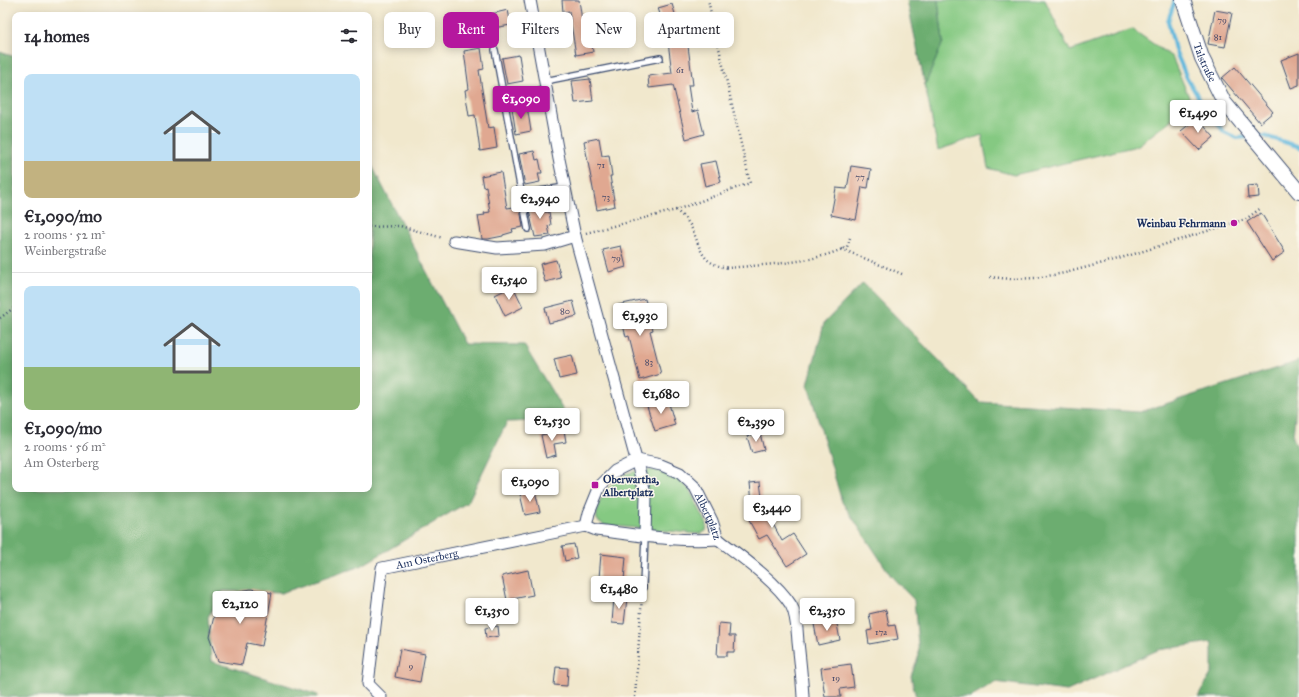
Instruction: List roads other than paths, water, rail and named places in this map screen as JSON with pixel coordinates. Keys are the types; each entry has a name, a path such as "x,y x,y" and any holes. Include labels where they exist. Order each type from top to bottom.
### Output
{"street":[{"path":"530,0 545,86 575,236 638,460 646,496 646,536"},
{"name":"Talstraße","path":"1183,1 1202,58 1224,102 1299,192"},
{"path":"454,241 497,248 545,245 575,236"},
{"path":"586,526 589,512 600,486 615,471 638,460"},
{"name":"Albertplatz","path":"586,526 596,530 646,536 700,540 718,539 712,521 695,487 680,473 661,465 638,460"},
{"name":"Am Osterberg","path":"381,697 368,684 382,568 586,526"},
{"path":"718,539 780,590 791,606 796,621 803,697"}],"lane":[{"path":"495,50 528,229"},
{"path":"504,97 660,58"},
{"path":"522,194 565,187"},
{"path":"643,587 646,536"}],"waterway":[{"path":"1175,0 1168,21 1175,50 1187,78 1203,105 1224,132 1237,138 1249,137"},
{"path":"1256,136 1265,136 1297,146 1299,148"}],"place":[{"name":"Weinbau Fehrmann","path":"1234,223"},
{"name":"Oberwartha, Albertplatz","path":"595,485"}]}
